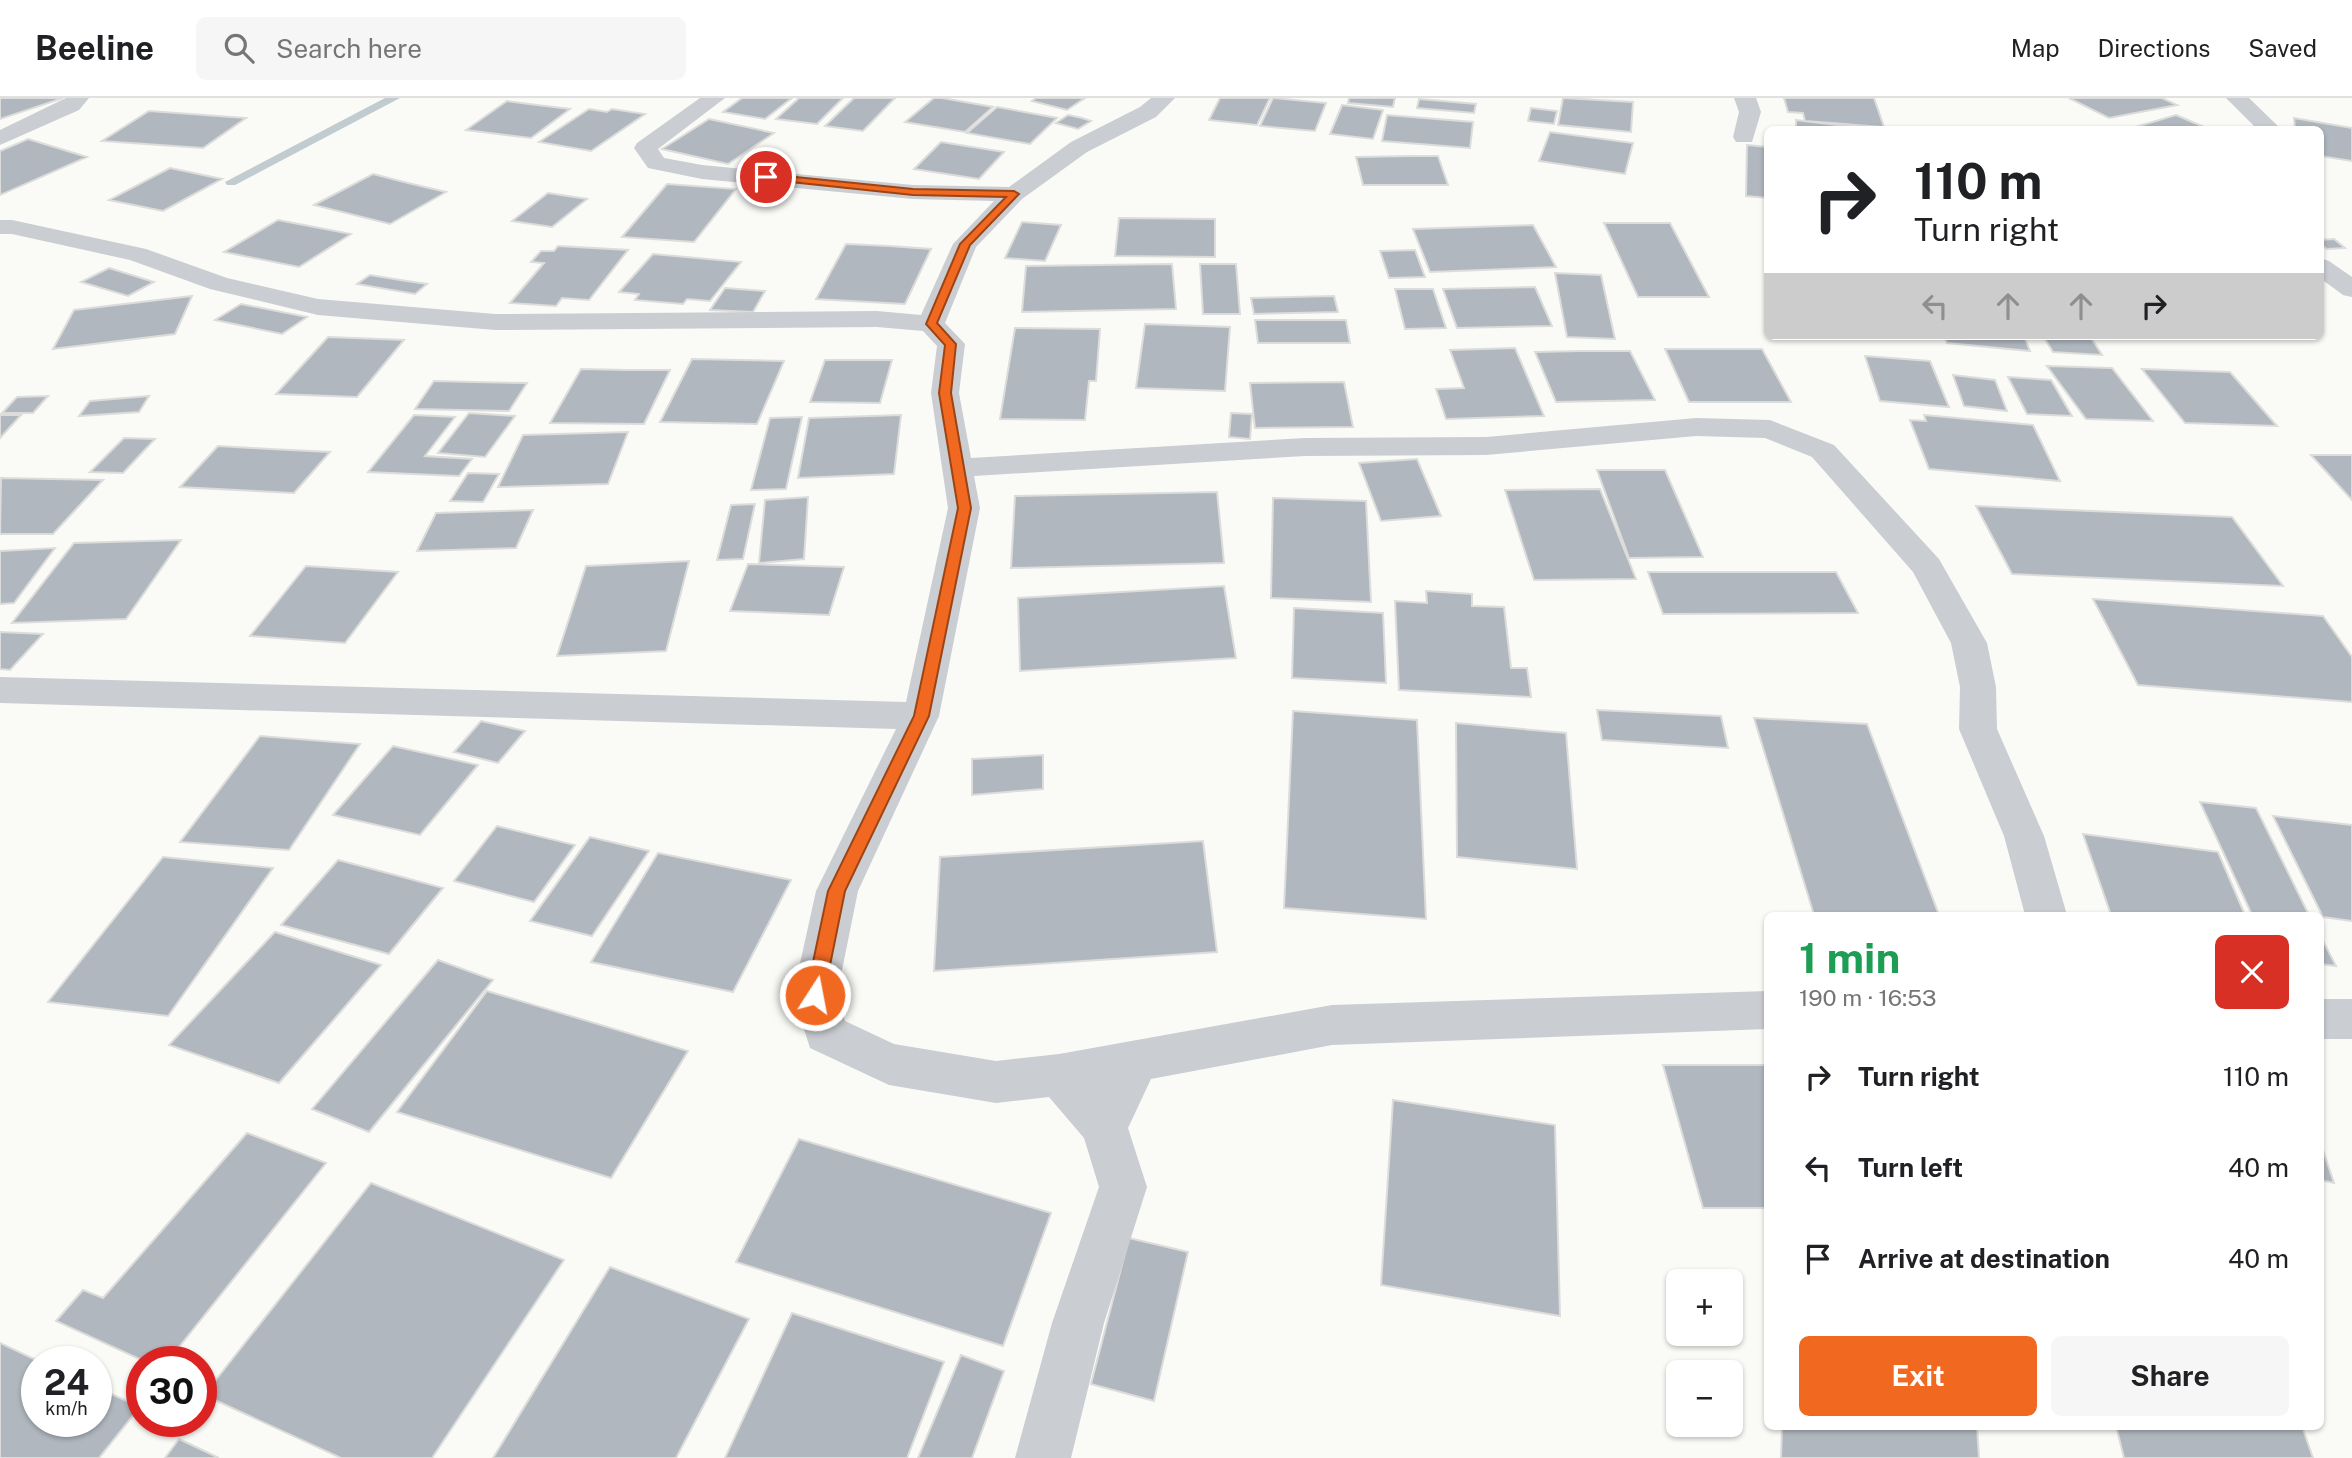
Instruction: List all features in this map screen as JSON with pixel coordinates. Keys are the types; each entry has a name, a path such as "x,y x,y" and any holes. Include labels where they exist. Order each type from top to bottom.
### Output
{"street":[{"path":"0,138 71,106 78,98"},
{"path":"714,98 645,148 656,163 702,172 913,192 1014,194"},
{"path":"931,324 965,244 1014,194 1079,147 1148,113 1164,98"},
{"path":"1744,138 1751,112 1745,98"},
{"path":"2237,98 2267,126"},
{"path":"0,226 137,254 219,284 318,307 495,322 877,319 931,324 951,344 945,393 964,508 921,716 837,891 815,995 825,1034 890,1064 996,1082 1059,1075 1332,1025 1764,1010"},
{"path":"2324,269 2352,289"},
{"path":"957,468 1305,447 1486,446 1696,427 1770,429 1780,433 1823,451 1852,481 1927,567 1963,632 1969,643 1978,687 1978,729 2024,836 2045,912"},
{"path":"0,690 921,716"},
{"path":"2324,1019 2352,1019"},
{"path":"1104,1127 1137,1060"},
{"path":"1043,1458 1078,1323 1124,1187 1104,1127 1059,1075"}],"building":[{"path":"0,98 63,98 0,119"},
{"path":"742,98 792,98 765,119 723,112"},
{"path":"799,98 843,98 817,124 776,119"},
{"path":"854,98 895,98 863,131 825,126"},
{"path":"934,98 993,107 965,132 905,122"},
{"path":"1036,98 1085,98 1067,110 1032,101"},
{"path":"1220,98 1270,98 1257,125 1209,120"},
{"path":"1273,98 1326,103 1315,131 1260,126"},
{"path":"1349,98 1395,98 1393,107 1348,103"},
{"path":"1563,98 1633,102 1631,132 1558,125"},
{"path":"1784,98 1874,98 1884,126 1805,121 1803,113 1788,112"},
{"path":"2069,98 2162,98 2177,105 2109,118"},
{"path":"1419,99 1476,104 1474,113 1417,108"},
{"path":"507,101 570,109 531,138 466,130"},
{"path":"1342,105 1383,110 1373,139 1330,134"},
{"path":"997,107 1057,118 1030,144 967,133"},
{"path":"1531,108 1557,111 1554,124 1528,121"},
{"path":"589,109 645,114 591,151 539,142"},
{"path":"149,111 246,118 203,148 102,141"},
{"path":"1068,115 1091,121 1078,129 1056,123"},
{"path":"1387,115 1473,122 1470,148 1382,141"},
{"path":"2176,115 2202,126 2139,126"},
{"path":"2294,118 2352,128 2352,161 2324,157 2324,126 2295,126"},
{"path":"709,119 774,133 728,164 662,149"},
{"path":"1796,120 1845,126 1796,126"},
{"path":"1550,132 1633,143 1625,174 1539,161"},
{"path":"28,139 87,157 0,195 0,151"},
{"path":"941,142 1004,152 979,179 914,169"},
{"path":"1747,145 1764,147 1764,198 1746,196"},
{"path":"1438,156 1448,185 1363,185 1356,157"},
{"path":"170,168 222,179 163,211 109,200"},
{"path":"373,174 446,192 390,224 314,205"},
{"path":"667,184 736,189 694,242 622,237"},
{"path":"548,193 587,199 552,227 512,221"},
{"path":"1119,218 1215,219 1215,257 1115,256"},
{"path":"278,220 351,234 299,267 224,252"},
{"path":"1022,222 1061,225 1045,261 1005,258"},
{"path":"1604,223 1670,223 1709,297 1638,297"},
{"path":"1533,225 1556,267 1430,272 1413,229"},
{"path":"2334,239 2345,248 2327,249 2324,247 2324,240"},
{"path":"846,244 931,249 905,304 816,299"},
{"path":"558,246 628,250 589,300 562,298 556,306 510,303 544,263 531,262 541,251 554,251"},
{"path":"1415,250 1425,277 1389,278 1380,251"},
{"path":"653,254 741,262 710,301 687,299 683,304 635,300 639,294 619,292"},
{"path":"1172,264 1176,309 1022,312 1026,266"},
{"path":"1200,264 1236,264 1240,314 1203,314"},
{"path":"109,268 154,282 128,296 81,282"},
{"path":"1555,273 1601,275 1615,339 1567,337"},
{"path":"370,275 427,284 415,294 357,284"},
{"path":"1535,287 1552,326 1457,328 1443,289"},
{"path":"725,288 765,291 753,312 710,310"},
{"path":"1395,289 1433,289 1446,328 1405,329"},
{"path":"192,296 175,334 53,349 74,310"},
{"path":"1334,296 1338,312 1254,314 1251,298"},
{"path":"241,304 307,317 282,334 215,320"},
{"path":"1255,320 1346,320 1350,343 1258,343"},
{"path":"1145,324 1230,327 1225,391 1136,388"},
{"path":"1015,328 1100,329 1096,381 1089,381 1085,420 1000,419"},
{"path":"328,337 404,340 357,397 276,394"},
{"path":"1946,340 2026,340 2030,351 1947,343"},
{"path":"2046,340 2093,340 2102,355 2053,352"},
{"path":"1515,348 1544,416 1446,419 1436,389 1464,388 1450,350"},
{"path":"1665,349 1762,349 1791,402 1689,402"},
{"path":"1630,351 1655,400 1556,402 1535,352"},
{"path":"1865,356 1930,361 1949,407 1880,401"},
{"path":"692,359 784,361 757,424 660,422"},
{"path":"825,360 892,360 880,403 810,402"},
{"path":"2047,366 2112,368 2153,421 2086,419"},
{"path":"581,369 670,370 644,424 550,423"},
{"path":"2142,369 2230,372 2277,426 2185,423"},
{"path":"1953,375 1995,380 2007,411 1964,406"},
{"path":"2008,377 2051,380 2072,416 2027,414"},
{"path":"434,381 527,383 509,411 415,409"},
{"path":"1344,382 1353,427 1255,428 1250,383"},
{"path":"48,396 33,413 2,413 17,397"},
{"path":"149,396 139,412 79,416 90,401"},
{"path":"469,413 515,416 485,457 438,453"},
{"path":"1231,413 1252,414 1250,439 1229,437"},
{"path":"0,415 21,415 0,438"},
{"path":"414,415 455,417 425,456 472,459 459,476 368,472"},
{"path":"901,415 894,474 798,478 809,418"},
{"path":"1924,415 2033,425 2060,481 1929,469 1910,420 1926,421"},
{"path":"802,417 786,489 751,490 770,418"},
{"path":"628,432 608,484 498,487 523,435"},
{"path":"124,438 155,439 123,473 90,472"},
{"path":"218,446 330,452 294,493 180,487"},
{"path":"2311,455 2352,455 2352,500"},
{"path":"1417,459 1441,516 1381,521 1359,463"},
{"path":"1597,470 1665,470 1703,557 1629,558"},
{"path":"468,473 499,474 483,502 450,501"},
{"path":"1,478 103,480 53,534 0,534"},
{"path":"1600,489 1636,579 1534,580 1505,490"},
{"path":"1217,492 1224,563 1011,568 1015,496"},
{"path":"808,497 804,559 759,563 765,500"},
{"path":"1273,498 1366,501 1371,602 1271,598"},
{"path":"755,504 743,559 717,560 731,505"},
{"path":"1976,506 2232,517 2283,586 2012,574"},
{"path":"533,510 516,548 417,551 436,513"},
{"path":"181,540 126,619 12,623 74,543"},
{"path":"55,548 14,603 0,604 0,551"},
{"path":"689,561 666,651 557,656 586,566"},
{"path":"748,564 844,567 829,615 730,611"},
{"path":"306,566 398,572 345,643 250,636"},
{"path":"1648,572 1836,572 1858,613 1663,614"},
{"path":"1224,586 1236,658 1020,671 1018,598"},
{"path":"1426,591 1472,594 1472,606 1504,607 1511,668 1527,668 1531,697 1399,690 1395,601 1427,603"},
{"path":"2093,599 2323,616 2352,657 2352,702 2138,685"},
{"path":"1294,608 1383,613 1386,683 1292,678"},
{"path":"0,632 43,634 10,670 0,669"},
{"path":"1597,710 1721,716 1728,748 1602,740"},
{"path":"1293,711 1417,720 1426,919 1284,908"},
{"path":"1754,718 1867,724 1938,912 1813,912"},
{"path":"481,721 525,731 498,763 454,752"},
{"path":"1456,723 1566,733 1577,869 1457,857"},
{"path":"260,736 360,744 289,850 180,842"},
{"path":"393,746 478,765 420,835 333,815"},
{"path":"1043,755 1043,789 972,795 972,759"},
{"path":"2200,802 2256,808 2308,912 2251,912"},
{"path":"2273,816 2352,825 2352,921 2324,917 2324,912 2321,912"},
{"path":"497,826 575,845 534,902 454,881"},
{"path":"2083,834 2218,852 2244,912 2110,912"},
{"path":"590,837 649,851 592,936 530,921"},
{"path":"1203,841 1217,952 934,971 940,857"},
{"path":"658,853 791,880 733,992 591,962"},
{"path":"163,857 273,868 168,1016 48,1002"},
{"path":"338,860 443,888 389,954 281,925"},
{"path":"275,932 381,965 279,1083 169,1045"},
{"path":"2324,943 2336,966 2324,964"},
{"path":"438,960 493,980 369,1132 312,1109"},
{"path":"487,991 688,1051 611,1178 397,1112"},
{"path":"1663,1065 1764,1065 1764,1208 1703,1208"},
{"path":"1393,1100 1555,1125 1560,1316 1381,1285"},
{"path":"247,1133 326,1163 180,1346 126,1346 126,1353 56,1321 83,1290 103,1298"},
{"path":"799,1139 1051,1213 1003,1346 736,1262"},
{"path":"2324,1153 2334,1183 2324,1181"},
{"path":"371,1183 564,1260 432,1458 341,1458 217,1401 217,1378"},
{"path":"1129,1238 1188,1252 1154,1401 1091,1384"},
{"path":"610,1267 749,1319 676,1458 493,1458"},
{"path":"792,1313 944,1362 907,1458 725,1458"},
{"path":"0,1343 21,1353 21,1437 112,1437 112,1394 126,1401 126,1424 99,1458 0,1458"},
{"path":"961,1355 1004,1371 972,1458 918,1458"},
{"path":"1782,1430 1977,1430 1979,1458 1781,1458"},
{"path":"2117,1430 2303,1430 2313,1458 2124,1458"},
{"path":"179,1439 219,1458 165,1458"}],"waterway":[{"path":"231,182 394,98"}],"route":[{"path":"766,177 913,192 1014,194 965,244 931,324 951,344 945,393 964,508 921,716 837,891 815,995"}]}
